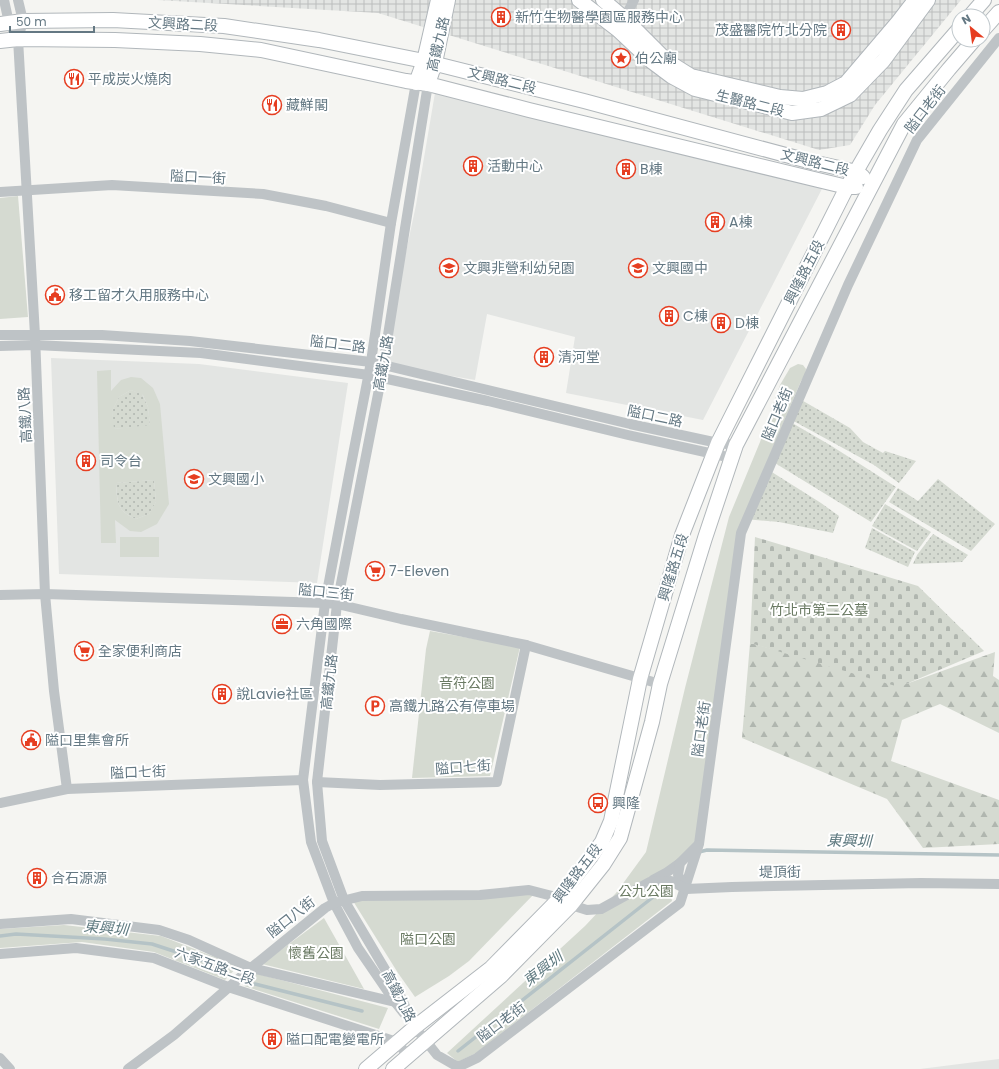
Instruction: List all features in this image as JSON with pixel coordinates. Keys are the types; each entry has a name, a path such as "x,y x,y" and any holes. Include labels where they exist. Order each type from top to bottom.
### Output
{"street":[{"name":"高鐵八路","path":"4,0 4,23 18,39"},
{"name":"高鐵八路","path":"18,0 23,21 18,39 35,340 45,594 54,691 67,789"},
{"name":"高鐵九路","path":"429,62 438,0"},
{"name":"高鐵九路","path":"415,1027 395,1002 358,948 339,902 311,842 303,780 325,603 369,376 391,223 422,83 448,0"},
{"name":"生醫路二段","path":"579,0 621,24 667,61 691,76 780,97 803,99 827,93 846,83 915,0"},
{"name":"生醫路二段","path":"603,0 651,61 671,76 695,88 792,113 821,109 850,95 883,60 928,0"},
{"path":"621,24 634,0"},
{"path":"977,8 984,0"},
{"path":"991,21 999,12"},
{"name":"文興路二段","path":"4,23 23,21 113,20 224,26 319,40 429,62 584,101 812,162 857,172 872,186"},
{"name":"興隆路五段","path":"393,1069 408,1056 432,1049 501,976 565,902 602,842 611,821 640,679 682,535 716,449 847,187 880,130 906,90 951,38"},
{"name":"隘口老街","path":"415,1027 432,1049 458,1067 477,1058 680,903 686,889 699,844 741,532 848,285 917,140 999,38"},
{"name":"文興路二段","path":"0,41 18,39 115,40 200,44 261,50 422,83 847,187 872,186"},
{"name":"興隆路五段","path":"366,1069 415,1027 491,968 565,902 603,865 620,838 652,722 660,684 704,538 734,451 810,302 904,124 967,48"},
{"name":"高鐵九路","path":"415,1027 399,992 339,902 322,841 317,782 338,604 381,379 422,83"},
{"name":"隘口一街","path":"0,192 112,185 189,191 263,194 326,206 391,223"},
{"name":"隘口二路","path":"0,335 35,340 201,353 369,376 716,449 734,451"},
{"name":"隘口二路","path":"0,346 35,340 102,335 190,341 371,362 630,424 716,449"},
{"name":"隘口三街","path":"0,595 45,594 338,604 401,619 526,645 660,684"},
{"name":"隘口七街","path":"317,782 380,784 497,782 526,645"},
{"name":"隘口七街","path":"0,803 67,789 303,780"},
{"path":"650,882 666,873 699,844"},
{"path":"680,862 678,875 686,889"},
{"name":"堤頂街","path":"565,902 587,910 601,909 650,882 672,881 686,889 922,883 999,884"},
{"name":"隘口八街","path":"128,1069 174,1035 228,987 325,908 339,902 362,896 480,894 529,890 565,902"},
{"name":"六家五路二段","path":"0,924 71,919 159,930 190,940 251,968 395,1002"},
{"name":"六家五路二段","path":"0,954 76,948 154,958 228,987 397,1042"},
{"path":"397,1042 408,1056"},
{"path":"0,1058 10,1069"}],"shaded area":[{"path":"157,0 961,0 954,8 951,8 951,12 875,105 850,145 819,150 378,13"},
{"name":"文興國中","path":"436,87 824,185 703,420 566,393 575,337 487,314 475,380 382,364 416,205"},
{"name":"文興國小","path":"51,358 199,364 348,383 317,583 59,574"},
{"path":"999,1059 999,1069 920,1069"}],"green space":[{"path":"18,196 28,317 0,319 0,198"},
{"name":"公九公園","path":"798,364 803,365 806,369 805,376 801,381 737,533 696,844 665,870 672,901 476,1053 458,1062 447,1053 585,926 616,893 646,852 685,688 729,517 760,442 780,385 790,368"},
{"path":"111,370 111,391 121,380 131,377 141,378 153,388 160,404 169,504 157,524 141,532 130,531 115,520 116,543 101,543 97,371","holes":["131,390 143,395 148,407 150,425 114,429 112,411 119,397","154,480 156,502 149,514 136,519 125,513 119,506 116,483"]},
{"path":"131,390 142,394 148,407 150,426 113,429 112,411 119,397"},
{"path":"798,398 850,428 863,442 883,453 885,451 916,461 899,483 874,465 788,418"},
{"path":"787,420 830,445 896,487 871,522 770,460"},
{"path":"767,469 839,516 833,533 779,522 744,519"},
{"path":"938,479 995,524 971,551 889,502 898,488 918,501"},
{"path":"154,480 156,502 149,514 136,519 129,516 121,509 118,501 116,483"},
{"path":"885,504 931,532 917,551 872,526"},
{"path":"872,528 915,552 908,567 865,548"},
{"path":"933,534 968,555 962,562 913,564 917,555"},
{"path":"120,537 159,537 159,557 120,557"},
{"name":"竹北市第二公墓","path":"755,537 918,586 984,651 899,687 750,643"},
{"name":"音符公園","path":"430,631 520,647 490,776 412,778 426,649"},
{"path":"750,643 906,684 995,652 993,676 999,680 999,733 940,704 902,720 891,761 999,800 999,844 923,848 887,799 742,738"},
{"name":"隘口公園","path":"536,892 469,961 449,976 415,997 398,973 353,901"},
{"name":"懷舊公園","path":"324,918 364,989 262,964"},
{"path":"64,925 161,936 238,966 225,980 154,952 82,942 0,948 0,929"},
{"path":"254,973 388,1008 379,1029 244,986"}],"waterway":[{"name":"東興圳","path":"699,852 707,850 999,855"},
{"name":"東興圳","path":"458,1051 662,890"},
{"name":"東興圳","path":"0,936 16,934 105,939 152,944 207,962"},
{"name":"東興圳","path":"255,984 362,1011"}],"place":[{"name":"新竹生物醫學園區服務中心","path":"501,17"},
{"name":"茂盛醫院竹北分院","path":"841,30"},
{"name":"伯公廟","path":"621,58"},
{"name":"平成炭火燒肉","path":"74,79"},
{"name":"藏鮮閣","path":"272,105"},
{"name":"活動中心","path":"473,166"},
{"name":"B棟","path":"626,169"},
{"name":"A棟","path":"715,222"},
{"name":"文興非營利幼兒園","path":"449,268"},
{"name":"文興國中","path":"638,268"},
{"name":"移工留才久用服務中心","path":"55,295"},
{"name":"C棟","path":"669,316"},
{"name":"D棟","path":"721,323"},
{"name":"清河堂","path":"544,357"},
{"name":"司令台","path":"86,461"},
{"name":"文興國小","path":"194,479"},
{"name":"7-Eleven","path":"375,571"},
{"name":"六角國際","path":"282,624"},
{"name":"全家便利商店","path":"84,651"},
{"name":"說Lavie社區","path":"222,694"},
{"name":"高鐵九路公有停車場","path":"375,706"},
{"name":"隘口里集會所","path":"31,740"},
{"name":"興隆","path":"598,803"},
{"name":"合石源源","path":"37,878"},
{"name":"隘口配電變電所","path":"272,1039"}]}
